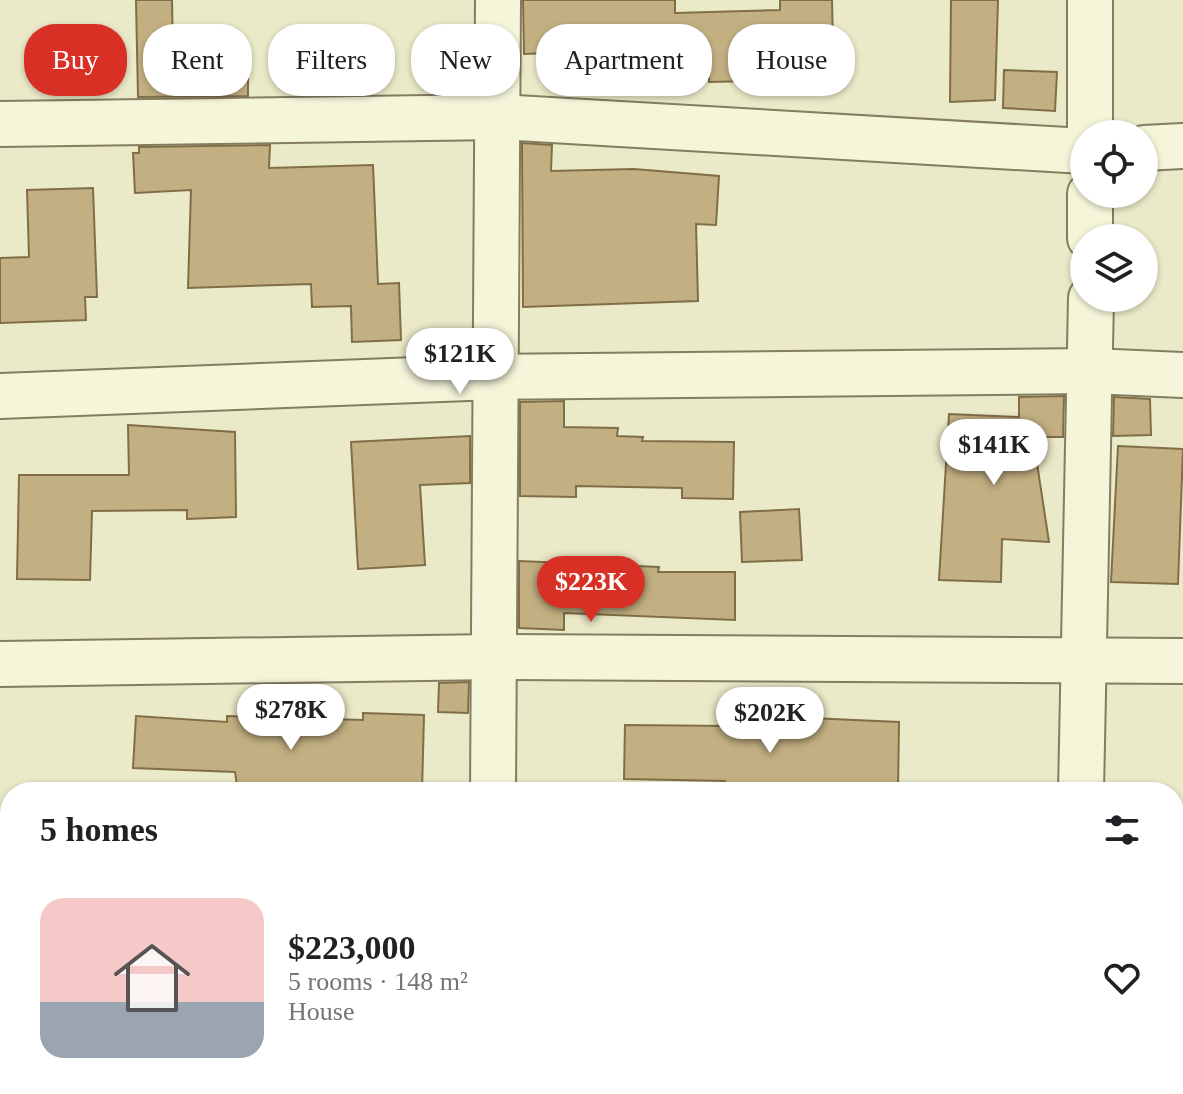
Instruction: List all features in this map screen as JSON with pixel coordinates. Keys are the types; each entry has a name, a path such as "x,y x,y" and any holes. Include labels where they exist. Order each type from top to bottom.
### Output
{"street":[{"path":"493,782 498,0"},
{"path":"1090,0 1090,120"},
{"path":"0,124 499,117 1070,150"},
{"path":"1158,147 1183,146"},
{"path":"1081,782 1091,312"},
{"path":"0,396 494,377 1091,371 1183,375"},
{"path":"0,664 493,657 1183,661"}],"building":[{"path":"136,0 172,0 172,24 143,24 143,96 248,96 138,97"},
{"path":"523,0 675,0 675,13 780,10 780,0 832,0 833,24 728,24 728,82 712,82 712,24 536,24 536,54 524,54"},
{"path":"951,0 998,0 995,100 950,102"},
{"path":"1004,70 1057,72 1055,111 1003,108"},
{"path":"522,143 552,145 551,171 634,169 719,176 716,225 696,224 698,301 523,307"},
{"path":"270,145 269,168 373,165 378,284 399,283 401,340 352,342 351,306 312,307 311,284 188,288 191,190 135,193 133,153 139,153 139,147"},
{"path":"93,188 97,297 85,297 86,320 0,323 0,258 29,257 27,190"},
{"path":"1064,396 1063,437 1033,437 1049,542 1002,539 1001,582 939,580 949,414 1019,417 1019,397"},
{"path":"1114,397 1150,399 1151,435 1113,436"},
{"path":"564,401 564,427 618,428 617,436 643,437 642,441 734,442 733,499 682,498 682,488 576,486 576,497 520,496 520,402"},
{"path":"128,425 235,432 236,517 187,519 187,510 92,511 90,580 17,579 19,475 129,475"},
{"path":"470,436 470,483 420,485 425,565 358,569 351,442"},
{"path":"1118,446 1183,449 1178,584 1111,582"},
{"path":"799,509 802,560 742,562 740,512"},
{"path":"519,561 659,567 658,572 735,572 735,620 564,613 564,630 519,628"},
{"path":"469,682 468,713 438,712 439,683"},
{"path":"363,713 424,715 422,782 236,782 235,772 133,768 136,716 227,722 227,716 363,720"},
{"path":"810,718 899,722 898,782 624,779 625,725 731,726 731,719"}]}
